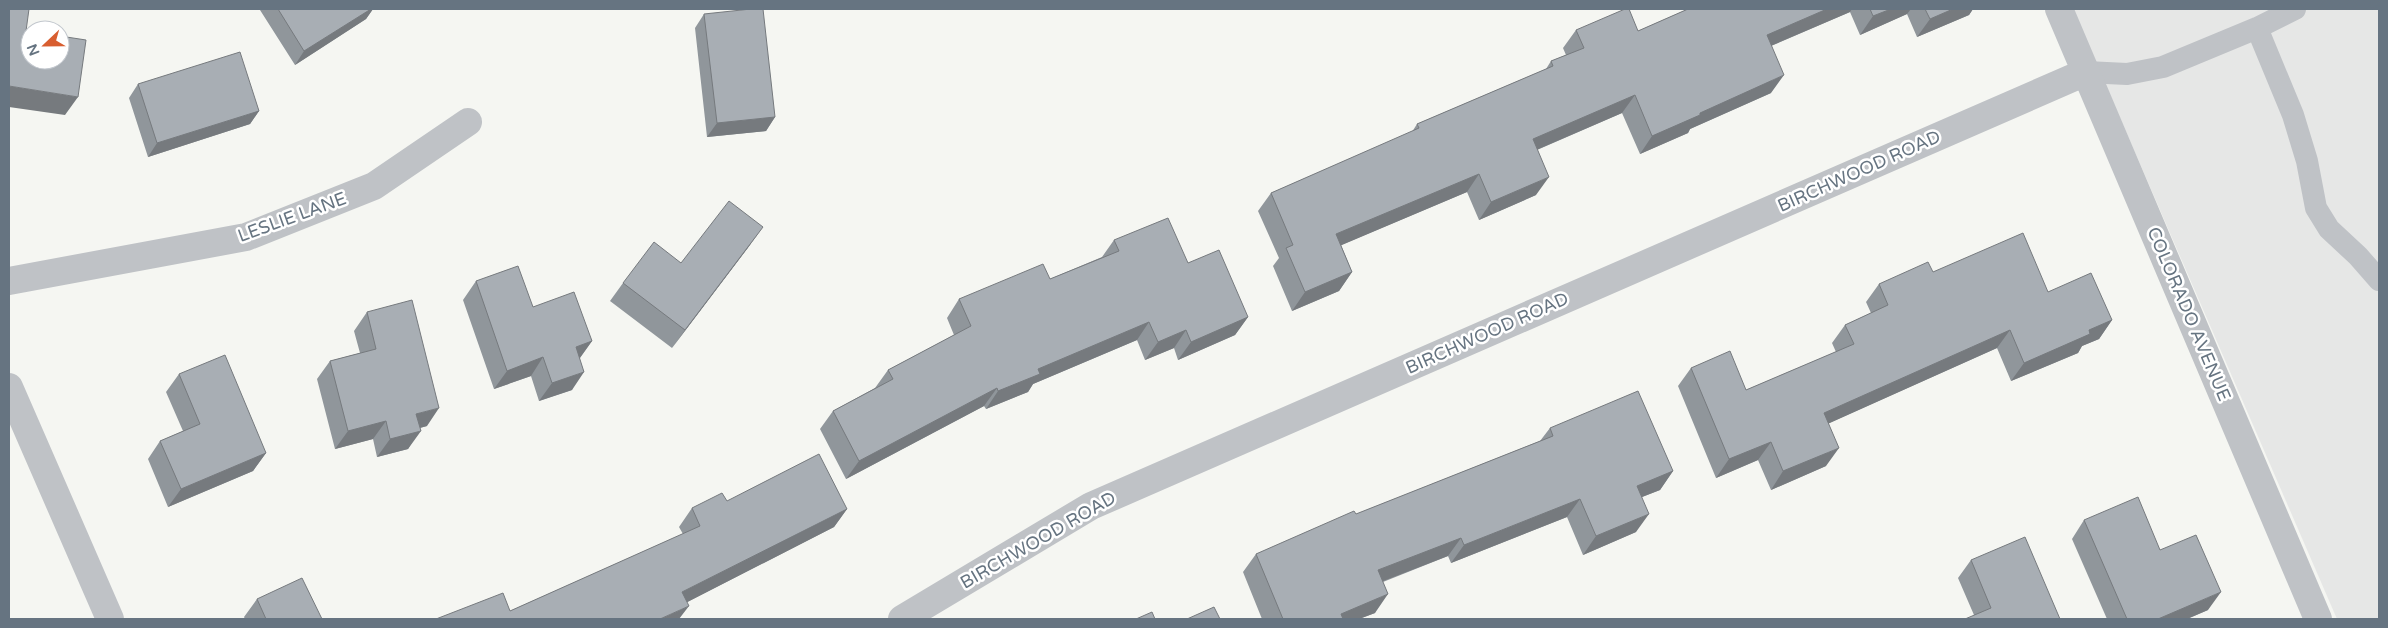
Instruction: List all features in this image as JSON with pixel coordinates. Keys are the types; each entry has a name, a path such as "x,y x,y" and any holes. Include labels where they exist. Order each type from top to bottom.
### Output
{"street":[{"name":"COLORADO AVENUE","path":"2059,9 2318,619"},
{"name":"BIRCHWOOD ROAD","path":"902,619 1091,506 2086,72"},
{"name":"LESLIE LANE","path":"9,280 246,237 374,186 468,122"},
{"path":"9,387 110,619"}],"lane":[{"path":"2086,72 2127,74 2163,67 2257,28 2295,9"},
{"path":"2257,28 2293,116 2307,161 2316,208 2329,230 2358,256 2379,280"}],"shaded area":[{"path":"2073,9 2379,9 2379,619 2337,619"}],"building":[{"path":"9,9 29,9 28,20 20,20 20,70 70,70 70,38 86,40 78,97 9,86"},
{"path":"278,9 371,9 304,51"},
{"path":"763,9 775,117 717,123 704,14"},
{"path":"1629,9 1638,31 1688,9 1827,9 1767,35 1784,75 1652,136 1635,95 1533,139 1549,177 1491,202 1479,174 1336,234 1352,272 1305,292 1286,248 1293,245 1271,193 1419,128 1417,124 1553,66 1551,61 1584,48 1576,30"},
{"path":"1870,9 1891,9 1873,16"},
{"path":"1925,9 1953,9 1930,19"},
{"path":"240,52 259,111 157,143 138,84"},
{"path":"729,201 763,227 685,330 623,283 654,242 681,263"},
{"path":"1168,218 1188,263 1219,250 1248,317 1191,342 1186,330 1158,342 1149,322 1038,369 1040,374 998,391 997,388 859,461 833,411 893,379 888,370 971,326 959,299 1043,264 1050,279 1119,251 1114,240"},
{"path":"2023,233 2048,292 2091,273 2112,320 2089,330 2090,334 2024,363 2010,330 1824,413 1839,448 1783,471 1771,442 1729,459 1691,368 1730,351 1746,390 1854,344 1845,325 1888,305 1879,284 1928,262 1933,272"},
{"path":"518,266 533,307 574,292 592,341 576,347 584,372 552,383 543,357 507,371 476,281"},
{"path":"412,300 439,408 416,414 421,431 390,439 386,421 348,431 330,361 376,349 367,312"},
{"path":"225,355 266,453 181,489 160,441 200,424 179,374"},
{"path":"1638,391 1673,471 1637,486 1649,514 1596,536 1580,499 1464,545 1461,538 1378,570 1388,594 1341,614 1343,619 1283,619 1256,554 1354,511 1356,514 1553,436 1550,428"},
{"path":"819,454 847,509 682,592 689,606 660,619 436,619 503,593 510,611 700,526 692,508 722,493 727,501"},
{"path":"2138,497 2160,550 2196,535 2221,592 2158,619 2127,619 2084,520"},
{"path":"2025,537 2060,619 1965,619 1991,608 1971,560"},
{"path":"302,578 322,619 266,619 257,599"},
{"path":"1214,607 1220,619 1187,619"},
{"path":"1152,612 1155,619 1136,619"}]}
